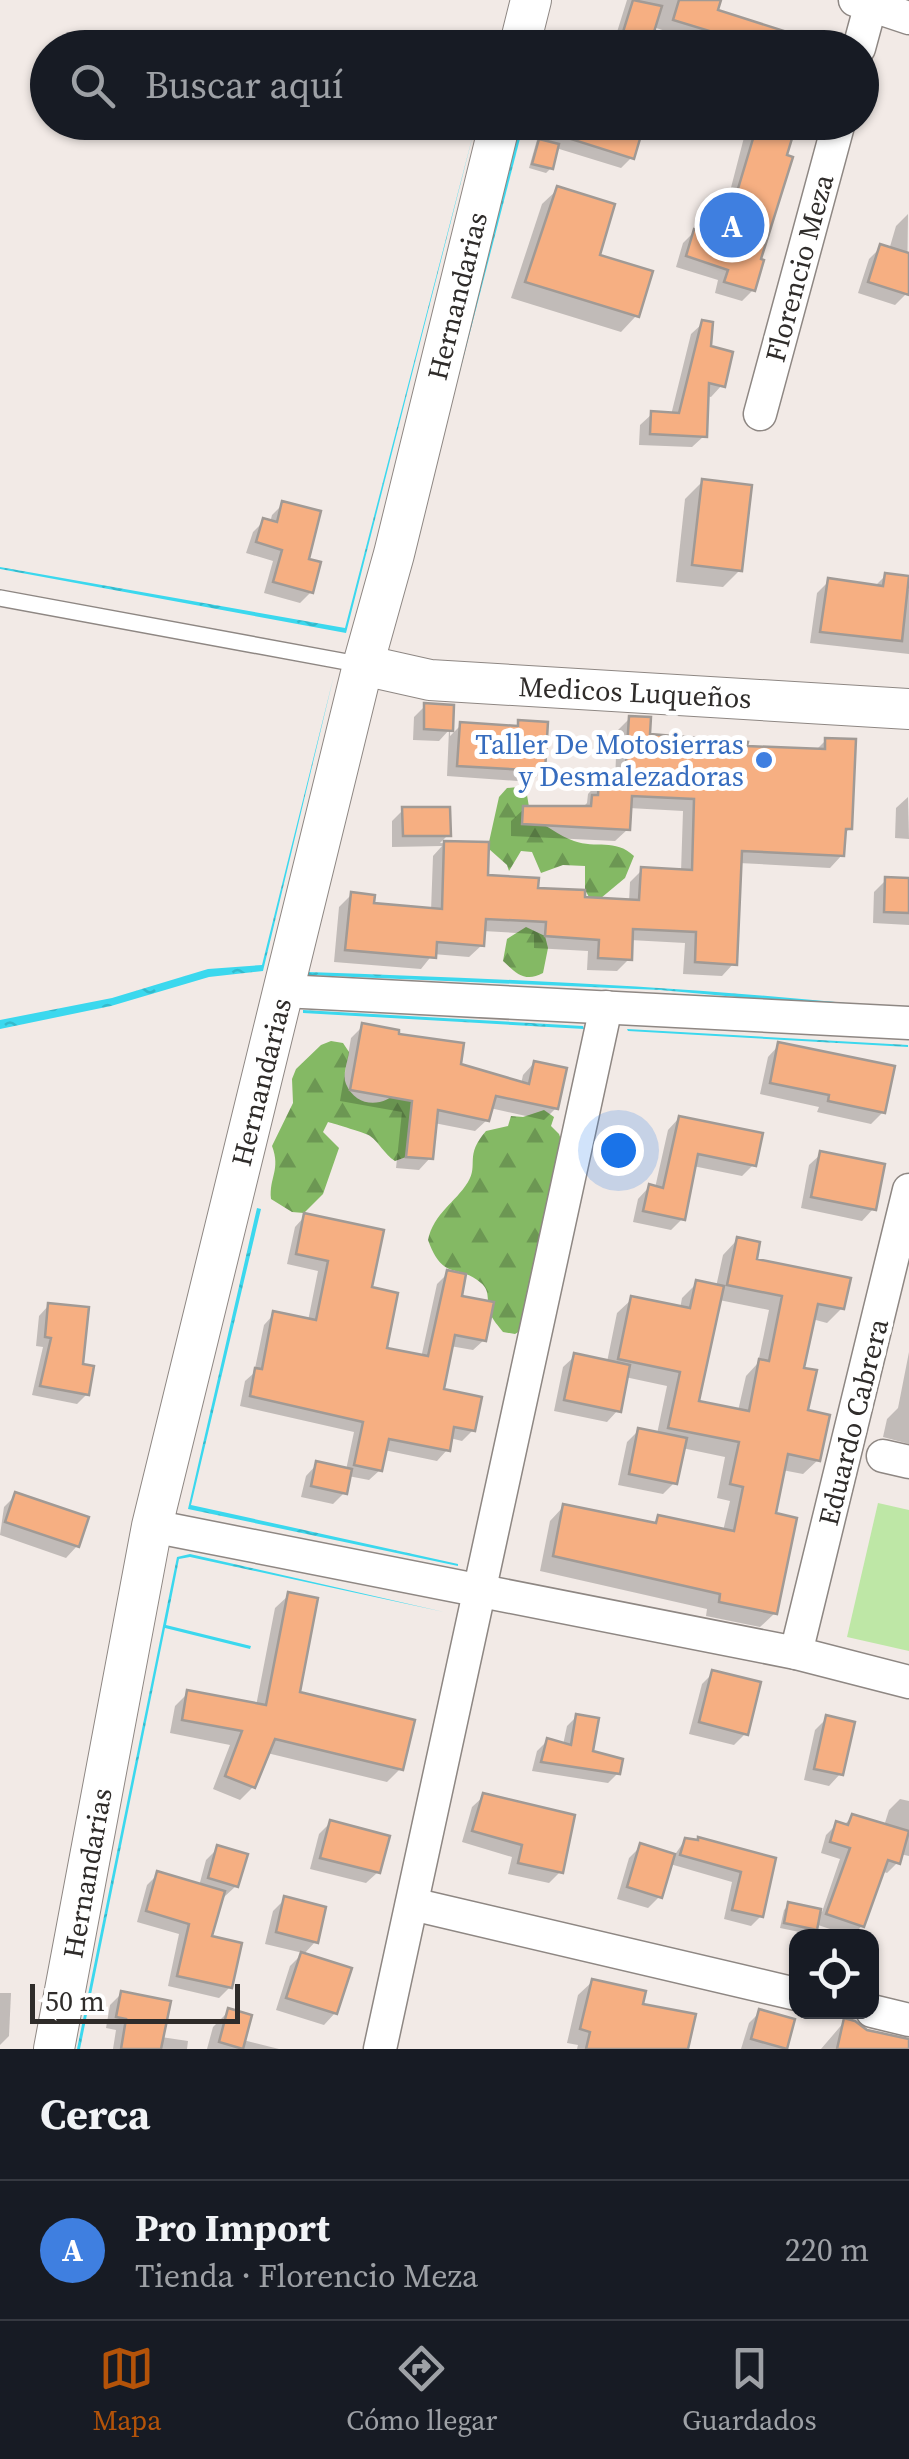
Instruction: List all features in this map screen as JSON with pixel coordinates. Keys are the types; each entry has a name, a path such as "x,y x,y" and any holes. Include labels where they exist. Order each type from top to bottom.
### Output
{"street":[{"path":"523,30 530,0"},
{"path":"862,30 866,2 909,18"},
{"name":"Hernandarias","path":"54,2049 152,1526 362,665 394,554 496,140"},
{"name":"Florencio Meza","path":"760,414 834,140"},
{"name":"Medicos Luqueños","path":"362,665 430,680 909,709"},
{"path":"283,991 909,1023"},
{"path":"380,2049 606,1007"},
{"name":"Eduardo Cabrera","path":"796,1653 909,1190"},
{"path":"152,1526 796,1653 909,1682"},
{"path":"412,1904 789,1992"},
{"path":"879,2013 909,2020"}],"lane":[{"path":"0,598 362,665"}],"green space":[{"path":"518,787 527,795 531,819 574,841 620,847 634,856 625,878 601,898 589,897 585,890 585,866 563,865 541,873 532,852 521,851 509,871 489,849 489,842 499,797 507,788"},
{"path":"526,927 545,936 548,948 543,973 531,977 517,973 503,961 507,939"},
{"path":"331,1041 343,1043 349,1052 345,1080 356,1098 378,1102 399,1090 442,1105 406,1157 395,1161 370,1136 328,1122 323,1132 339,1148 323,1194 304,1213 292,1212 271,1199 275,1161 272,1146 293,1103 292,1079 296,1069 321,1045"},
{"path":"544,1110 554,1117 551,1126 563,1145 525,1328 515,1334 503,1332 494,1320 484,1286 473,1277 445,1267 428,1240 440,1215 468,1182 475,1147 486,1131 508,1126 511,1116 523,1117"},
{"path":"878,1503 909,1510 909,1651 847,1637"}],"water":[{"path":"472,140 346,633 0,567 345,628"},
{"path":"517,140 520,140 390,642"},
{"path":"334,675 263,971 209,977 111,1006 0,1029 0,1020 112,998 208,969 262,965"},
{"path":"308,972 684,990 834,1002 909,1013 660,990 307,975"},
{"path":"303,1013 583,1026 584,1029"},
{"path":"628,1031 908,1045 908,1047"},
{"path":"257,1208 261,1209 191,1505 458,1566 188,1509"},
{"path":"190,1554 444,1612 190,1557 179,1559 166,1625 251,1646 250,1649 165,1628 77,2049 177,1557"}],"building":[{"path":"633,0 662,6 655,30 624,30"},
{"path":"679,0 721,0 718,10 781,30 706,30 673,20"},
{"path":"539,140 559,144 553,169 532,164"},
{"path":"574,140 640,140 634,159"},
{"path":"753,140 792,140 787,155 793,157 755,291 724,282 728,270 686,256 694,229 715,236 725,200 734,202"},
{"path":"557,186 615,204 600,255 653,271 639,317 525,282"},
{"path":"880,244 909,253 909,295 868,282"},
{"path":"702,320 713,322 711,346 733,352 725,387 709,383 707,437 650,434 651,411 679,413"},
{"path":"702,479 752,485 742,571 692,565"},
{"path":"282,501 321,511 309,559 321,562 313,593 273,582 282,550 256,542 263,518 277,522"},
{"path":"885,573 909,576 902,641 820,632 828,578 883,586"},
{"path":"424,703 454,705 453,731 424,729"},
{"path":"629,716 651,717 650,734 748,742 747,746 825,749 825,738 856,739 852,829 846,829 844,856 742,851 737,965 695,962 696,932 633,929 632,960 598,958 599,940 545,936 546,922 486,919 484,946 437,942 436,958 345,950 351,892 375,895 374,903 442,909 444,841 489,842 488,875 539,878 538,888 585,890 585,897 639,900 641,867 692,870 694,799 632,796 630,830 522,824 523,806 591,806 592,795 598,795 599,779 625,781"},
{"path":"518,720 548,722 545,771 457,766 460,722 518,726"},
{"path":"402,807 450,807 451,836 403,836"},
{"path":"885,877 909,878 909,913 884,912"},
{"path":"362,1023 399,1030 399,1034 464,1043 461,1064 529,1084 534,1061 567,1068 558,1109 496,1096 489,1121 438,1110 433,1159 406,1157 412,1101 350,1090"},
{"path":"778,1042 895,1066 885,1113 828,1101 829,1095 770,1083"},
{"path":"679,1116 763,1133 756,1166 698,1154 685,1220 643,1211 649,1184 663,1188"},
{"path":"820,1151 885,1164 876,1210 811,1197"},
{"path":"304,1213 384,1230 372,1287 398,1293 387,1348 428,1356 447,1270 466,1274 462,1296 494,1302 486,1341 455,1335 444,1389 482,1397 475,1431 454,1427 450,1451 389,1439 382,1471 354,1465 363,1422 250,1396 255,1368 262,1369 273,1311 316,1320 328,1261 296,1254"},
{"path":"737,1237 760,1242 757,1259 851,1278 844,1309 818,1304 804,1368 817,1370 808,1410 830,1415 820,1461 788,1454 776,1513 797,1518 777,1614 719,1602 720,1594 553,1556 563,1504 656,1523 658,1515 734,1531 743,1487 730,1484 739,1442 668,1428 680,1372 618,1359 631,1296 690,1308 696,1280 724,1286 699,1401 749,1411 759,1359 769,1361 782,1296 727,1285"},
{"path":"48,1303 89,1307 83,1364 94,1366 89,1395 40,1386 51,1338 45,1337"},
{"path":"574,1353 630,1365 621,1412 564,1400"},
{"path":"638,1428 687,1438 677,1484 629,1474"},
{"path":"316,1461 352,1469 347,1494 311,1486"},
{"path":"15,1492 89,1517 79,1547 5,1522"},
{"path":"288,1592 318,1598 300,1692 415,1720 403,1770 275,1739 255,1788 225,1776 242,1731 182,1720 187,1690 266,1705"},
{"path":"712,1670 761,1682 748,1735 699,1722"},
{"path":"576,1714 599,1718 593,1751 623,1759 620,1774 541,1762 547,1738 571,1745"},
{"path":"826,1715 855,1722 843,1775 814,1769"},
{"path":"483,1793 575,1815 563,1873 518,1863 522,1845 472,1831"},
{"path":"852,1814 909,1831 900,1864 888,1860 864,1927 826,1914 850,1848 830,1842 836,1821 848,1825"},
{"path":"330,1820 390,1836 380,1873 320,1858"},
{"path":"698,1837 776,1858 763,1917 732,1910 741,1872 680,1855 685,1838"},
{"path":"640,1843 675,1854 662,1898 627,1887"},
{"path":"217,1845 248,1854 238,1887 208,1878"},
{"path":"157,1871 225,1891 212,1936 242,1943 232,1988 177,1976 189,1924 146,1911"},
{"path":"284,1896 326,1907 318,1943 276,1932"},
{"path":"788,1902 821,1909 817,1929 784,1923"},
{"path":"301,1952 352,1968 337,2014 286,1998"},
{"path":"592,1979 646,1991 643,2004 696,2014 688,2049 586,2049 590,2032 580,2029"},
{"path":"121,1991 171,2001 161,2049 121,2049 126,2019 116,2017"},
{"path":"228,2008 252,2015 243,2049 219,2042"},
{"path":"759,2009 795,2019 787,2049 751,2039"},
{"path":"844,2019 867,2030 909,2039 909,2049 837,2049"}],"place":[{"name":"Pro Import","path":"732,225"},
{"name":"Taller De Motosierras y Desmalezadoras","path":"764,760"}]}
